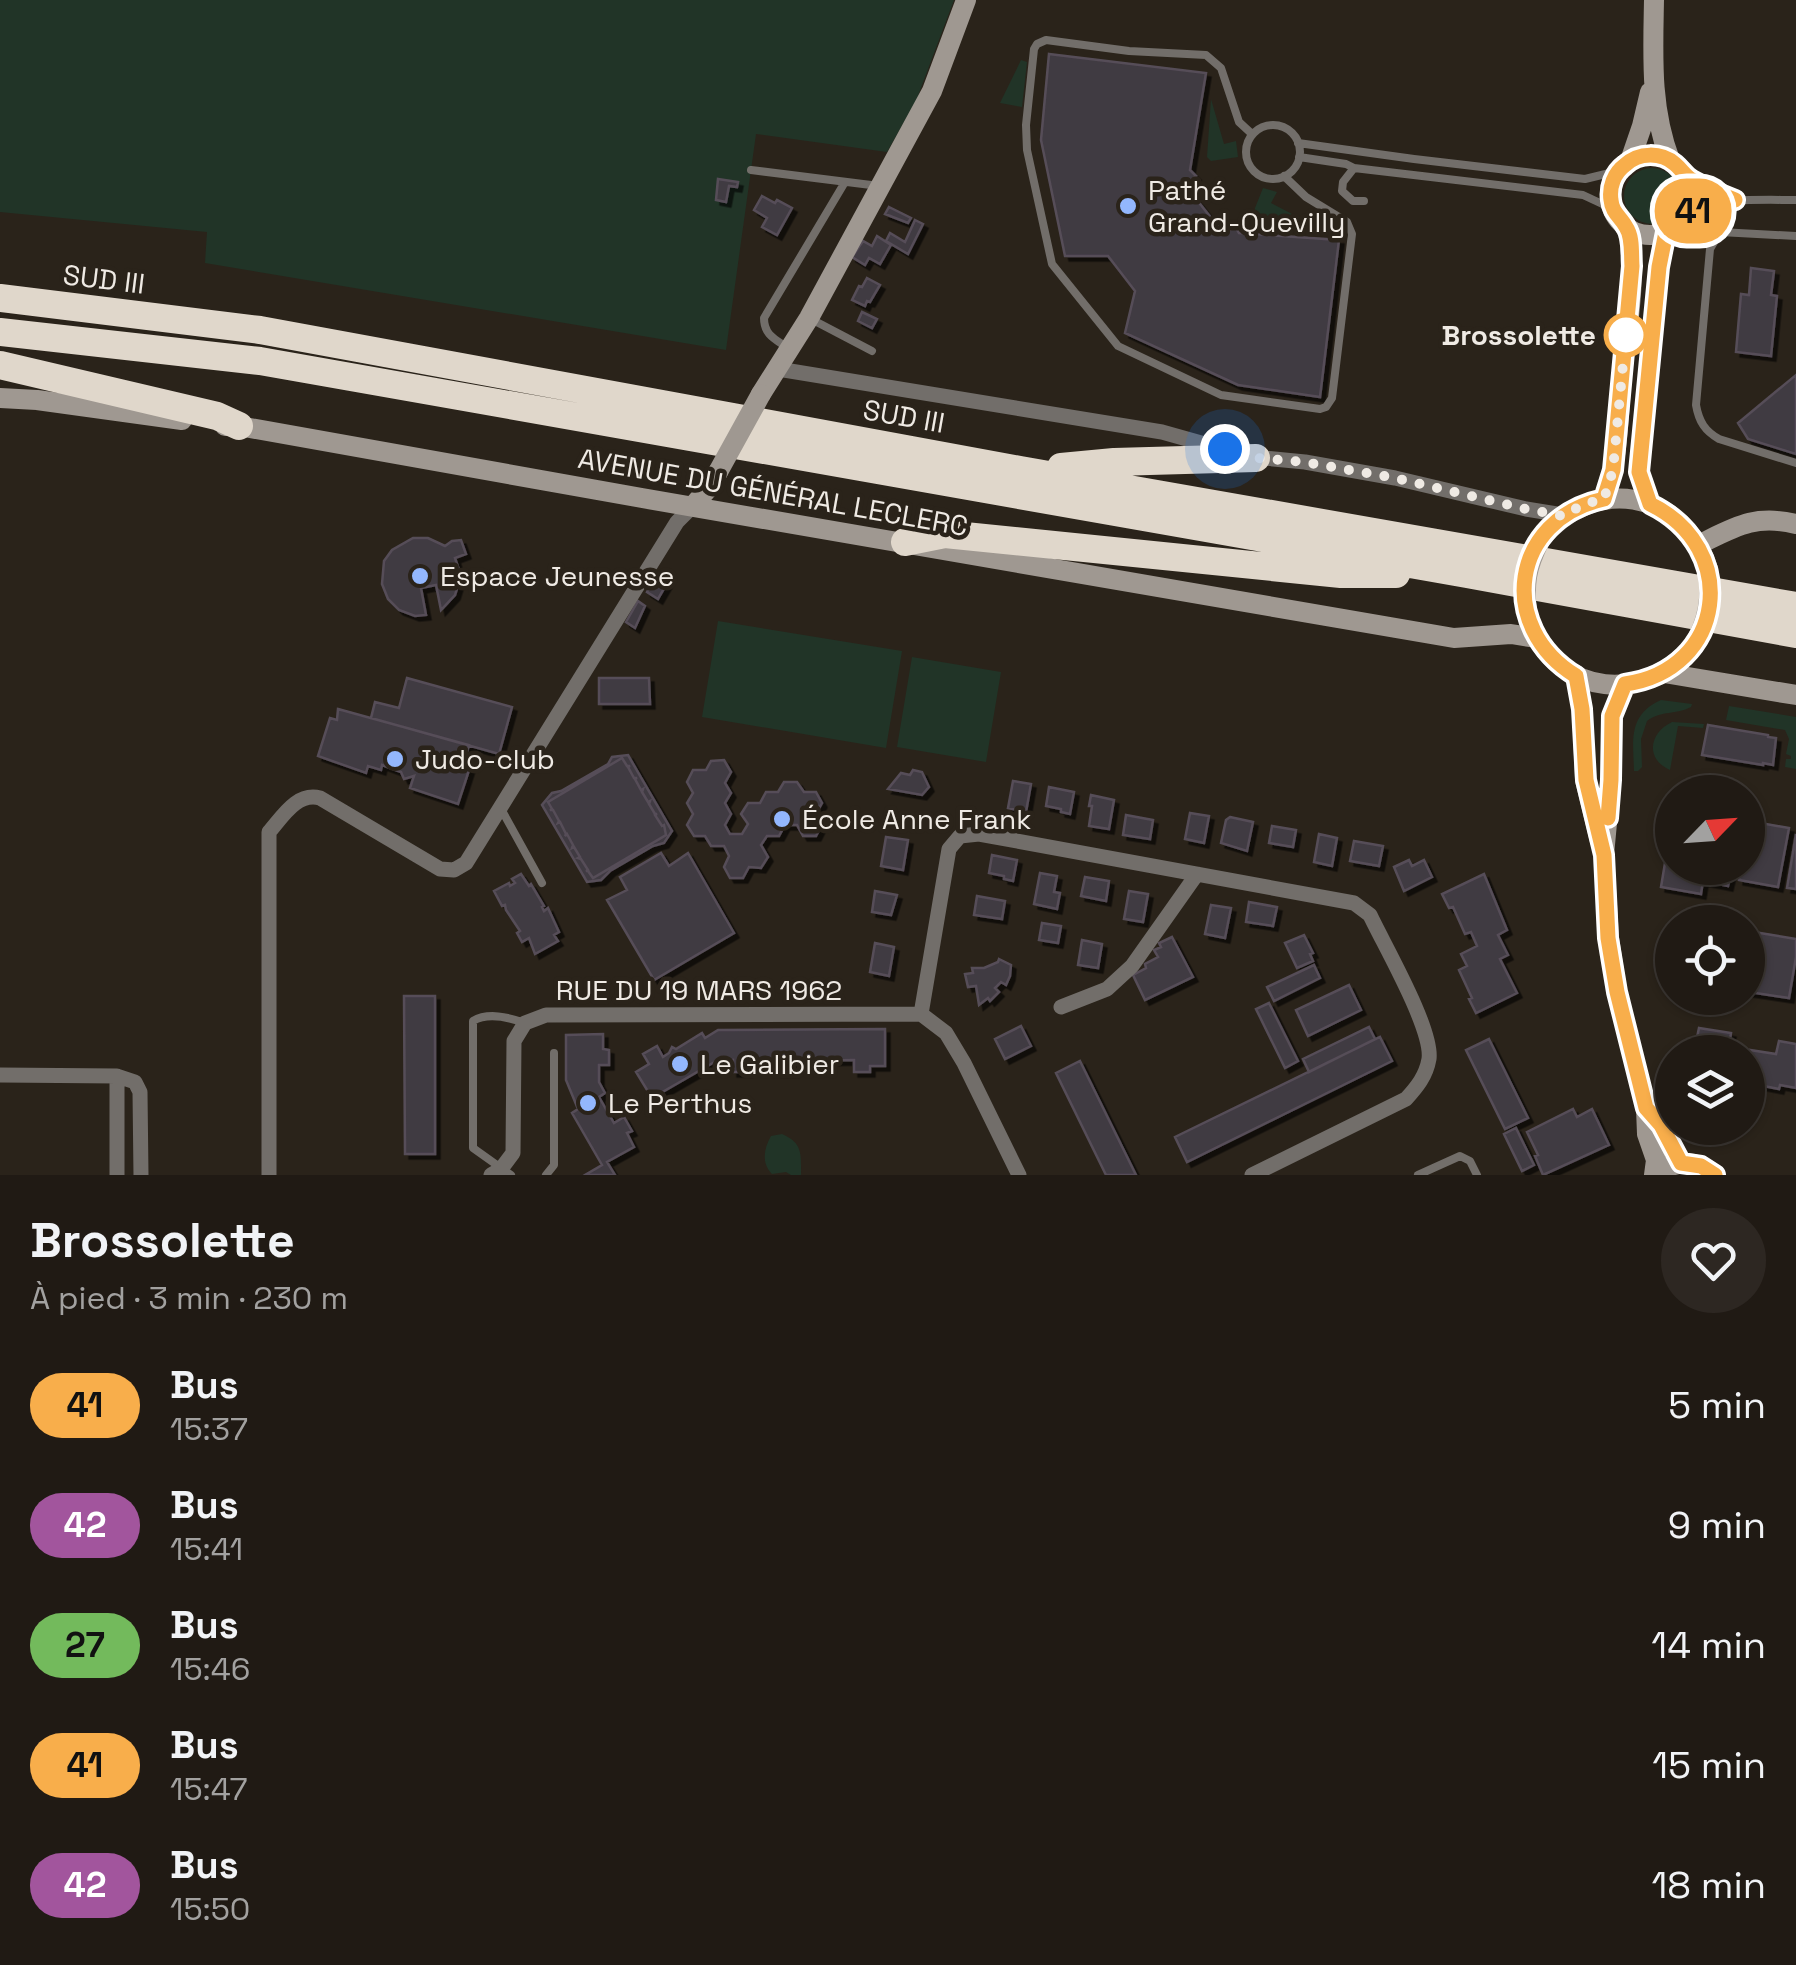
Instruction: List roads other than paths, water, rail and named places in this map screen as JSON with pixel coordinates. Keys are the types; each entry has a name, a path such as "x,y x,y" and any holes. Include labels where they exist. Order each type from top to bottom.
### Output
{"highway":[{"name":"SUD III","path":"0,298 260,330 1020,470 1796,606"},
{"name":"SUD III","path":"0,332 260,361 1796,634"},
{"path":"0,365 217,416 239,426"},
{"path":"1020,470 1114,462 1256,458"},
{"path":"905,542 945,534 1341,574 1467,574"}],"main road":[{"path":"693,506 710,486 760,394 809,318 932,92 966,0"},
{"path":"1652,80 1642,126 1612,185 1613,209 1618,219 1634,232 1650,235 1666,232 1678,224 1686,214 1690,196 1687,178 1670,160 1657,116 1652,80 1654,0"},
{"path":"1624,166 1650,155 1670,160"},
{"path":"1604,499 1613,470 1631,288 1627,227"},
{"path":"1650,504 1639,472 1659,267 1666,232"},
{"name":"AVENUE DU GÉNÉRAL LECLERC","path":"0,398 239,426 1454,638 1511,634 1536,638"},
{"path":"1627,498 1650,504 1677,520 1698,545 1708,569 1707,617 1693,647 1682,659 1645,681 1608,684 1576,676 1536,638 1527,614 1526,573 1540,540 1563,516 1584,504 1627,498"},
{"path":"1698,545 1744,522 1796,524"},
{"path":"1664,672 1796,695"},
{"path":"1576,676 1586,780 1604,855"},
{"path":"1625,684 1612,716 1604,855 1608,938 1646,1108 1655,1175"},
{"path":"1646,1108 1661,1125 1681,1163"},
{"path":"1655,1175 1681,1163 1701,1166 1715,1175"}],"street":[{"path":"778,369 1162,432 1256,458 1395,478 1563,516"},
{"path":"269,1175 270,832 296,802 310,796 320,798 440,869 454,870 466,863 676,522 693,506"},
{"path":"1019,1175 964,1062 946,1033 921,1014 949,849 960,836 979,834 1354,902 1370,915 1425,1028 1430,1056 1422,1081 1406,1100 1252,1175"},
{"path":"1061,1007 1106,989 1132,966 1197,874"},
{"name":"RUE DU 19 MARS 1962","path":"501,1173 514,1152 514,1041 525,1022 546,1015 921,1014"},
{"path":"0,1076 117,1076 135,1082 140,1092 140,1175"},
{"path":"117,1076 117,1175"}],"lane":[{"path":"1252,134 1239,122 1221,68 1206,55 1046,40 1037,44 1026,125 1027,150 1052,264 1118,346 1221,395 1320,410 1332,398 1352,234 1347,222 1306,198 1284,176"},
{"path":"1266,126 1282,126 1298,143 1296,165 1284,176 1267,178 1251,168 1246,151 1252,134 1266,126"},
{"path":"1298,143 1585,178 1624,166"},
{"path":"1299,157 1354,168 1583,194 1613,209"},
{"path":"1354,168 1342,182 1342,191 1353,201 1364,201"},
{"path":"751,170 879,186"},
{"path":"1687,178 1735,200"},
{"path":"790,349 768,334 764,318 846,182"},
{"path":"1686,214 1735,200 1796,200"},
{"path":"1796,236 1720,232 1710,249 1696,405 1709,433 1796,463"},
{"path":"809,318 872,350"},
{"path":"500,807 542,883"},
{"path":"501,1173 473,1148 473,1021 482,1016 525,1022"},
{"path":"546,1175 554,1165 554,1053"},
{"path":"1418,1175 1460,1156 1470,1161 1478,1175"}],"place":[{"name":"Pathé Grand-Quevilly","path":"1128,206"},
{"name":"Brossolette","path":"1626,335"},
{"name":"Espace Jeunesse","path":"420,576"},
{"name":"Judo-club","path":"395,759"},
{"name":"École Anne Frank","path":"782,819"},
{"name":"Le Galibier","path":"680,1064"},
{"name":"Le Perthus","path":"588,1103"}]}
